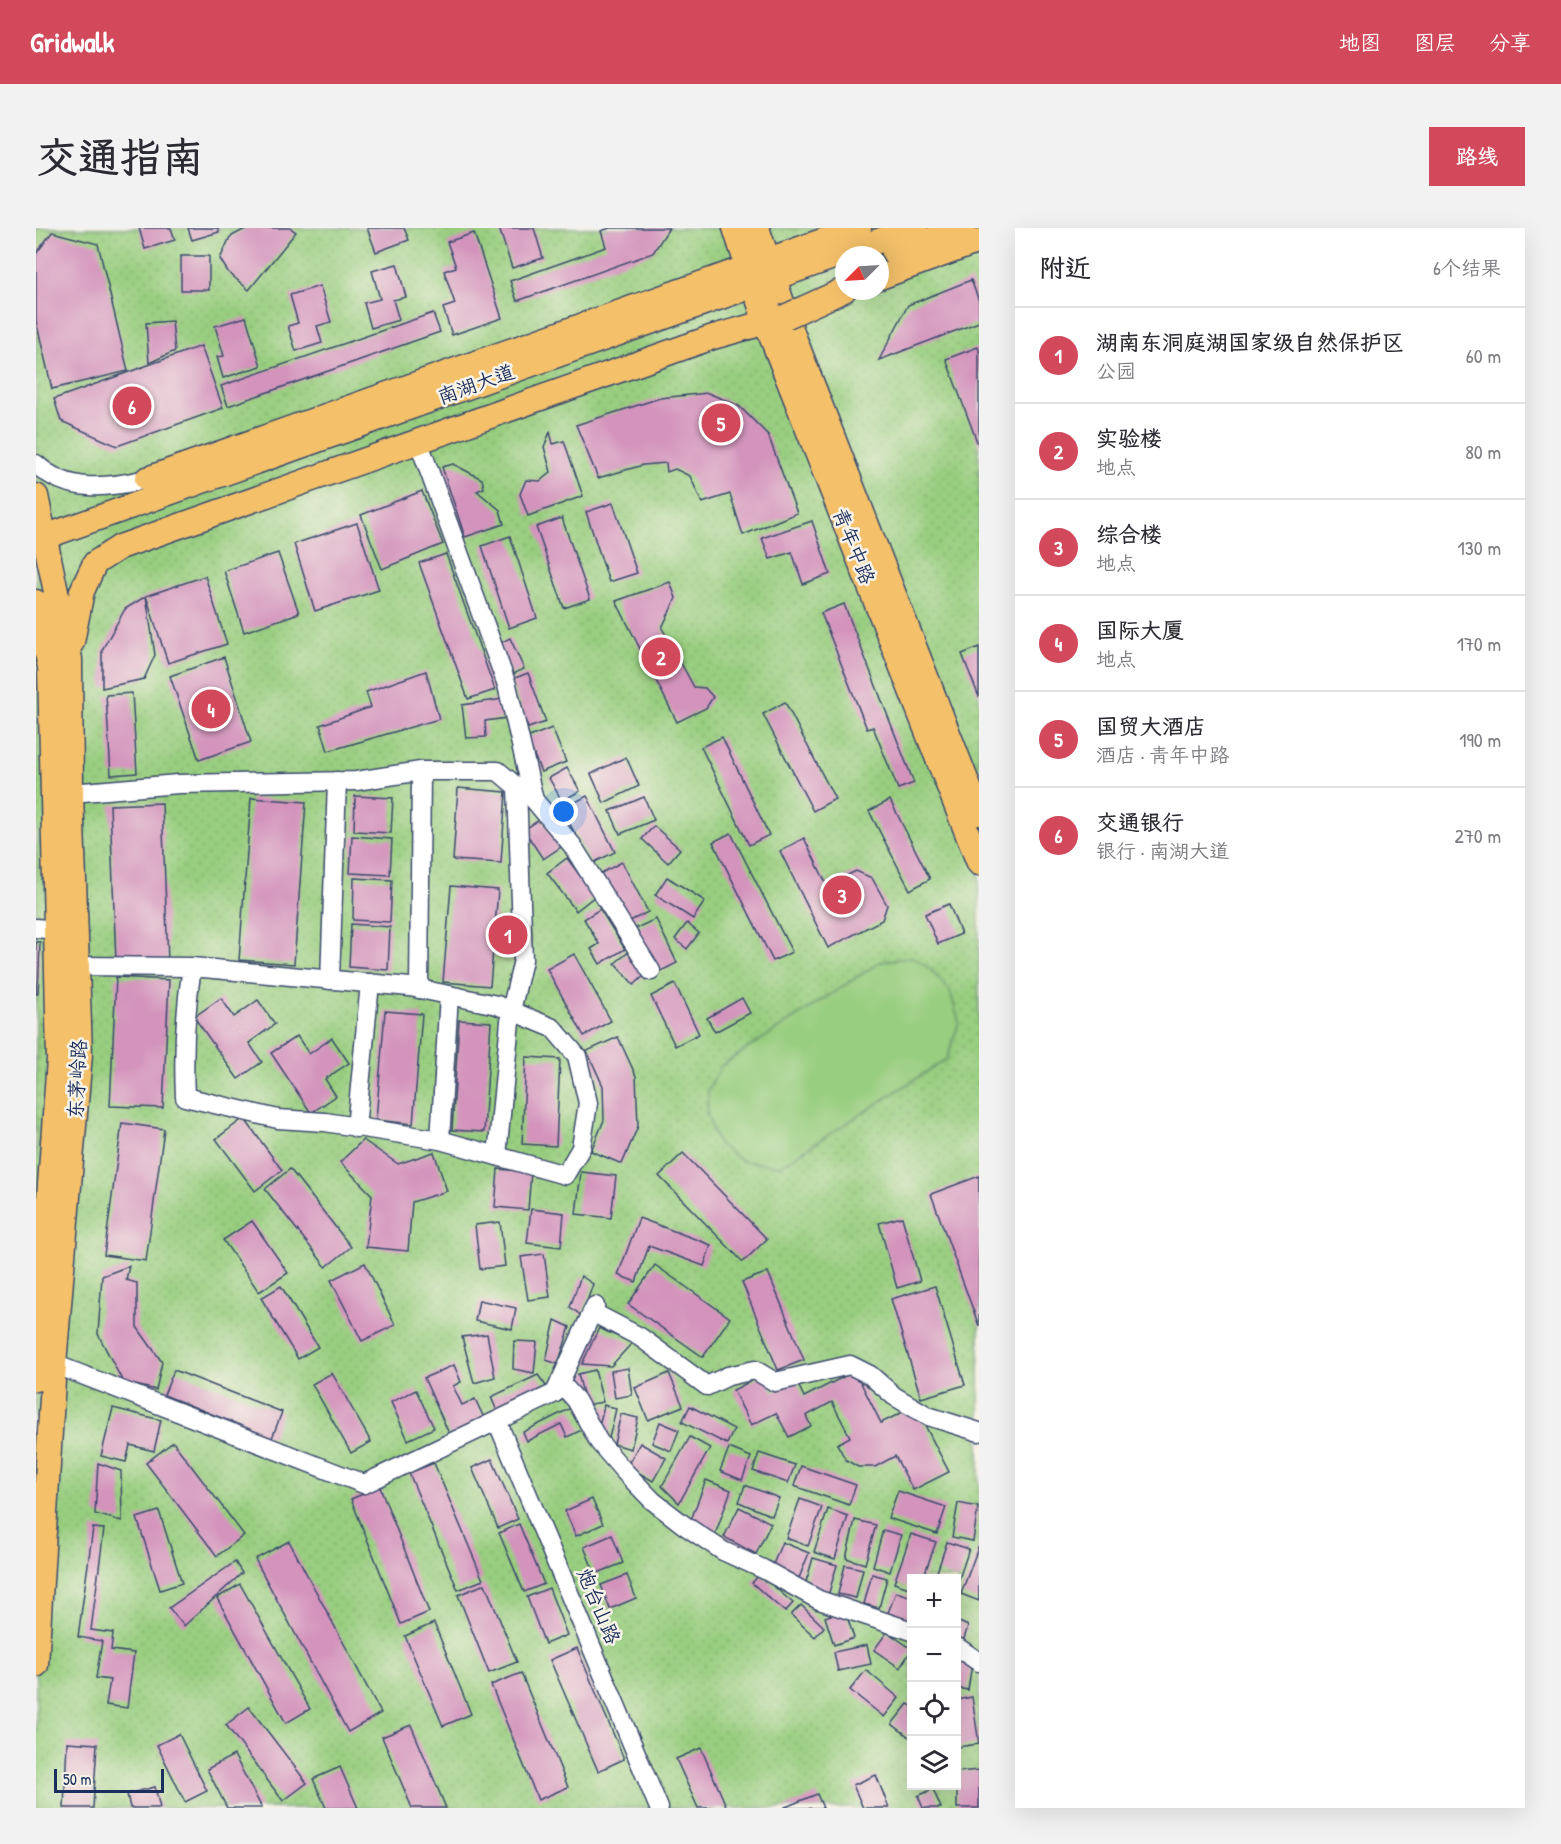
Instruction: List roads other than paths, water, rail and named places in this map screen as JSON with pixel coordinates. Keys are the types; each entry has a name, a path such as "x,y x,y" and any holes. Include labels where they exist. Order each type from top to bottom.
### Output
{"main road":[{"name":"青年中路","path":"735,228 770,293 979,813"},
{"name":"青年中路","path":"757,228 770,293 979,863"},
{"path":"60,663 82,591 95,563 120,547 713,337 859,228"},
{"name":"南湖大道","path":"770,293 915,228"},
{"path":"889,255 963,228"},
{"path":"889,274 979,241"},
{"name":"南湖大道","path":"41,546 770,293 835,273"},
{"path":"147,479 770,293 835,290"},
{"name":"东茅岭路","path":"36,496 41,546 60,663 71,793 80,1054 45,1371"},
{"name":"东茅岭路","path":"36,602 60,663 46,929 59,1059 45,1371 36,1665"}],"street":[{"path":"419,442 507,685 534,800 572,845 651,971"},
{"path":"36,464 47,475 68,483 90,487 109,488 147,479"},
{"path":"36,646 60,663"},
{"path":"71,793 178,784 356,781 421,771 498,771 517,787 524,960 511,1011 497,1156"},
{"path":"418,989 421,771"},
{"path":"330,980 337,781"},
{"path":"77,966 192,966 418,989 497,1005 553,1028 577,1056 588,1103 581,1148 565,1175 440,1140 326,1122 278,1119 185,1098 183,1062 186,1001 192,966"},
{"path":"356,1128 370,983"},
{"path":"440,1140 449,995"},
{"path":"45,1371 364,1485 555,1393 593,1309 640,1337 707,1386 728,1376 755,1370 775,1382 850,1365 870,1375 894,1396 928,1416 979,1432"},
{"path":"560,1382 576,1400 599,1442 624,1471 653,1501 684,1525 723,1551 763,1569 819,1600 907,1630"},
{"name":"炮台山路","path":"496,1421 659,1808"},
{"path":"961,1650 979,1662"}],"place":[{"name":"交通银行","path":"132,406"},
{"name":"国贸大酒店","path":"721,423"},
{"name":"实验楼","path":"661,657"},
{"name":"国际大厦","path":"211,709"},
{"name":"综合楼","path":"842,895"},
{"name":"湖南东洞庭湖国家级自然保护区","path":"508,935"}]}
